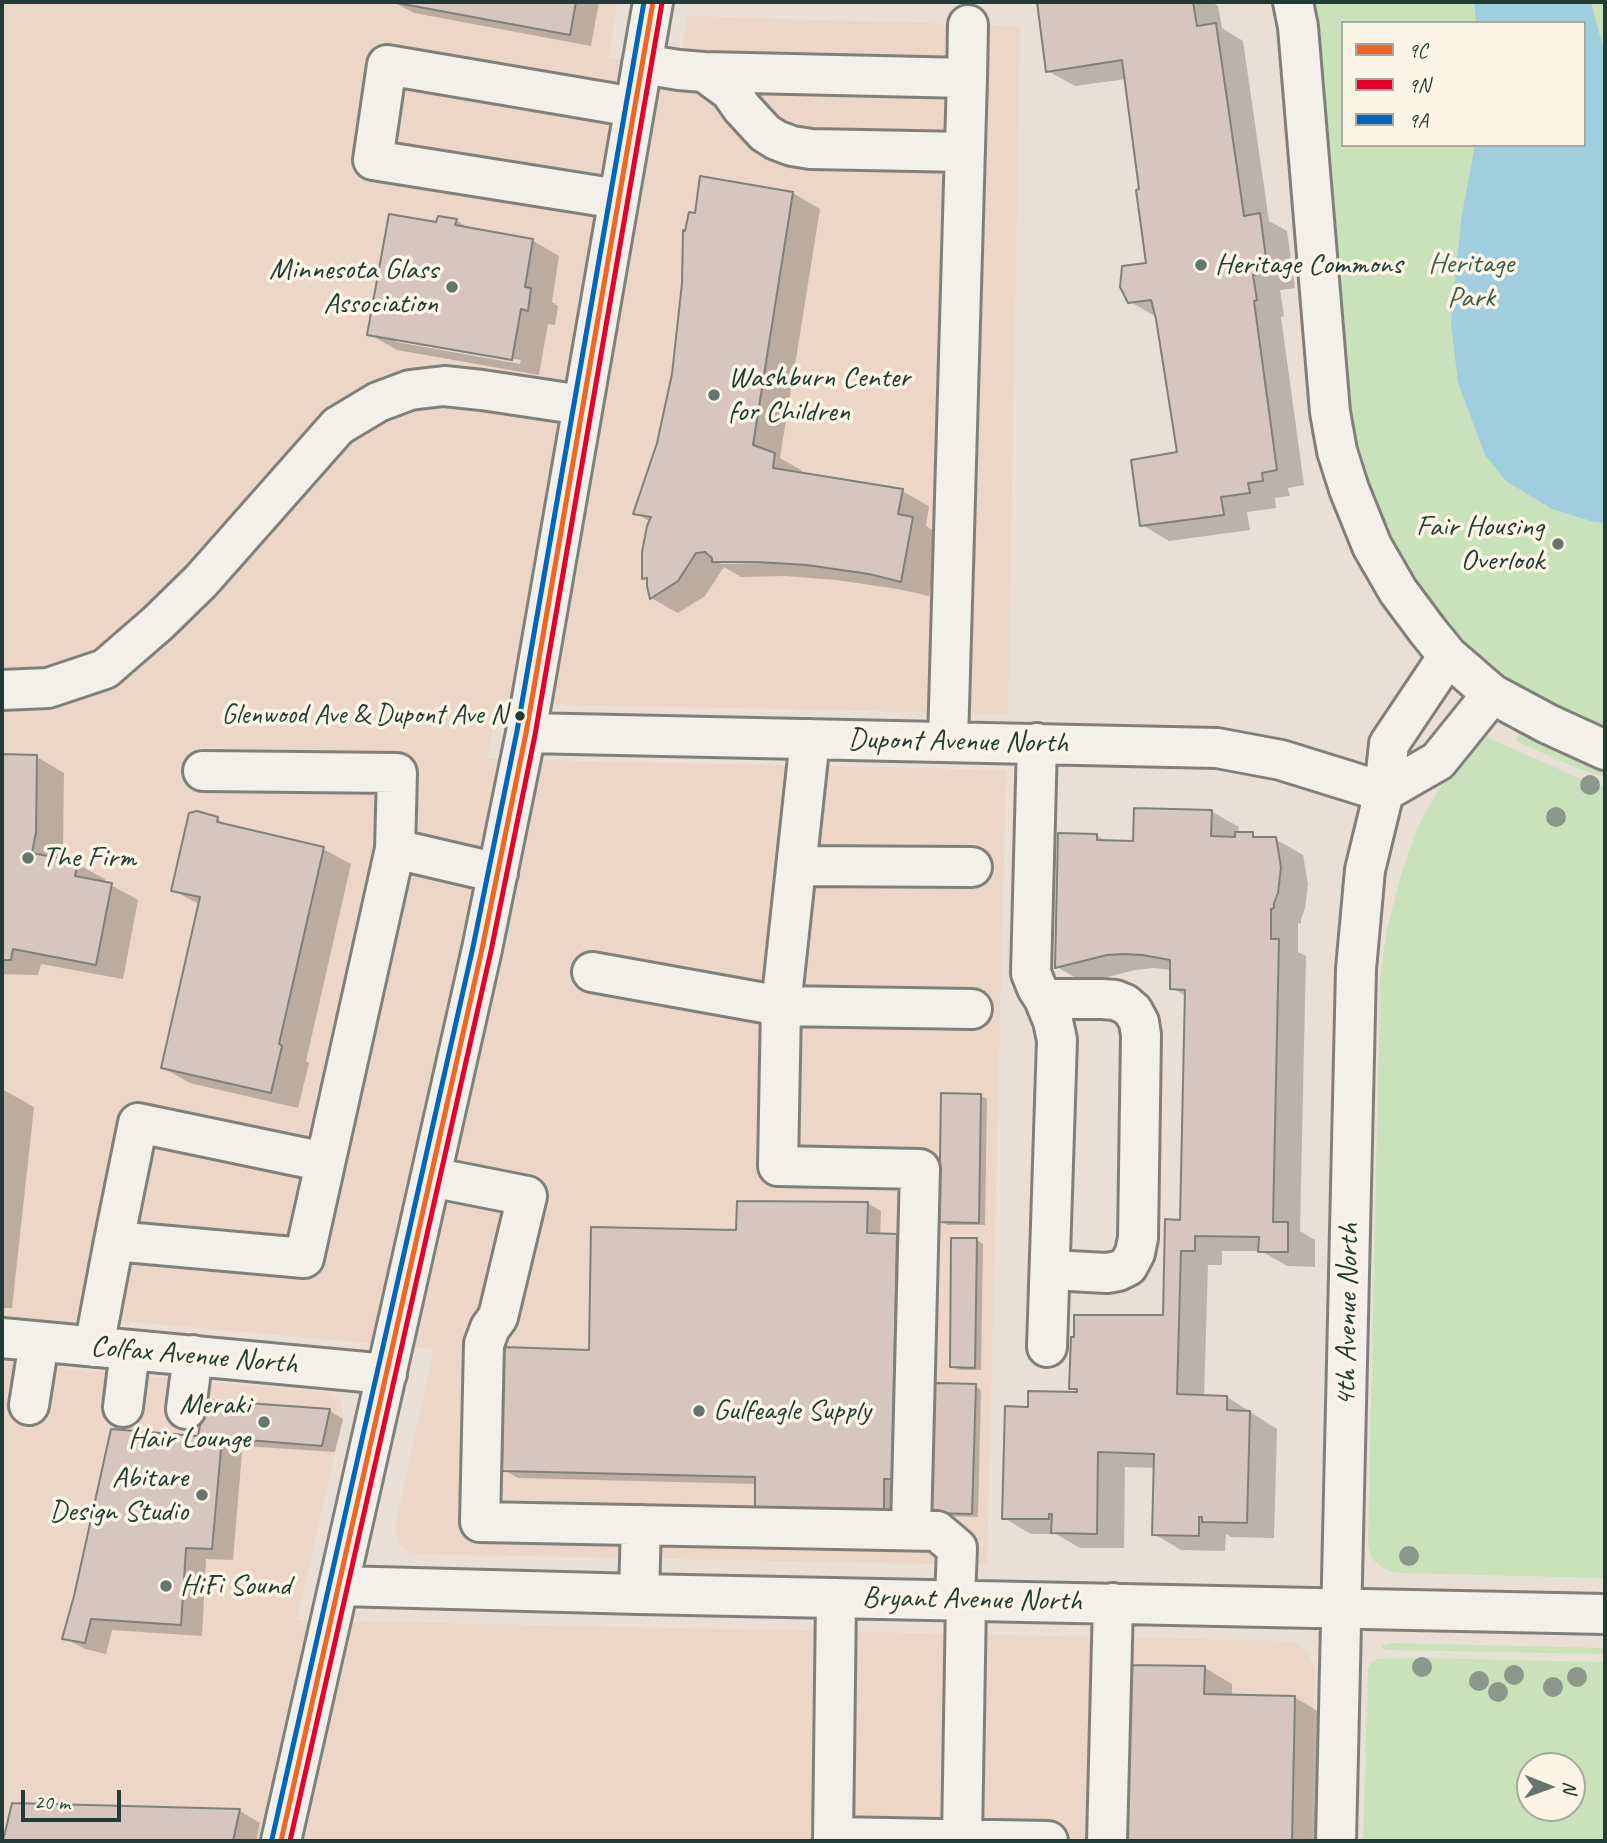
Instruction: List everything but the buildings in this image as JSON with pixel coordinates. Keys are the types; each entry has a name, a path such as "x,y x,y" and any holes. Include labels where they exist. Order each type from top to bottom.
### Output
{"street":[{"path":"281,1841 498,873 526,733 653,2"},
{"path":"1293,2 1298,27 1330,412 1337,451 1372,546 1398,591 1448,656 1492,694 1605,750"},
{"path":"948,742 968,25"},
{"path":"642,64 704,72 967,78"},
{"path":"618,200 373,160 387,65 635,107"},
{"path":"704,72 730,91 765,133 792,146 811,149 965,152"},
{"path":"2,690 48,688 105,669 201,580 338,426 378,402 410,390 444,386 582,405"},
{"name":"4th Avenue North","path":"1336,1841 1356,969 1365,870 1384,792 1389,744 1448,656"},
{"path":"1384,792 1438,761 1492,694"},
{"name":"Dupont Avenue North","path":"526,733 1217,748 1281,760 1384,792"},
{"path":"810,739 781,1006 778,1166 920,1169 911,1530"},
{"path":"1037,743 1031,973 1054,1021 1057,1040 1047,1347"},
{"path":"114,1241 304,1258 395,849 397,773 203,771"},
{"path":"395,849 498,873"},
{"path":"797,866 972,867"},
{"path":"592,972 781,1006 972,1009"},
{"path":"1044,999 1115,1000 1133,1011 1142,1035 1138,1238 1135,1253 1128,1266 1118,1271 1107,1273 1050,1270"},
{"path":"123,1407 112,1348 114,1241 138,1124 325,1162"},
{"path":"431,1177 527,1196 498,1317 484,1344 480,1522 937,1531 957,1548 961,1600 962,1839"},
{"name":"Colfax Avenue North","path":"2,1338 387,1374"},
{"path":"29,1405 40,1342"},
{"path":"186,1409 193,1355"},
{"path":"639,1594 641,1525"},
{"name":"Bryant Avenue North","path":"340,1586 1605,1614"},
{"path":"836,1598 833,1839 1048,1841"},
{"path":"1107,1841 1112,1603"}],"shaded area":[{"path":"2,2 618,2 608,58 678,70 688,16 1020,26 1008,714 498,703 487,759 1006,770 987,1565 415,1554 399,1545 395,1526 434,1349 76,1317 65,1369 330,1393 341,1401 343,1417 297,1620 1296,1643 1307,1651 1315,1668 1311,1841 2,1841"}],"green space":[{"name":"Heritage Park","path":"1311,2 1605,2 1605,729 1557,708 1514,682 1452,629 1419,589 1398,556 1384,528 1357,456 1348,413"},
{"path":"1520,727 1605,767 1605,777 1579,769 1516,741"},
{"path":"1482,735 1605,787 1605,1578 1399,1573 1388,1571 1371,1558 1368,1543 1380,980 1386,934 1402,871 1418,826 1463,753"},
{"path":"1394,1643 1605,1648 1605,1654 1384,1650 1381,1646"},
{"path":"1419,1658 1605,1662 1605,1841 1363,1841 1370,1664 1377,1659"}],"water":[{"path":"1474,2 1591,2 1605,55 1605,523 1552,509 1506,481 1485,455 1458,383 1451,323 1461,220 1475,147 1586,147 1586,21 1476,21"}],"transit line":[{"name":"9A","path":"272,1839 473,947 517,731 644,2"},
{"name":"9C","path":"281,1841 482,949 526,733 653,2"},
{"name":"9N","path":"290,1841 491,951 535,735 662,3"}],"place":[{"name":"Heritage Commons","path":"1201,265"},
{"name":"Minnesota Glass Association","path":"452,287"},
{"name":"Washburn Center for Children","path":"714,395"},
{"name":"Fair Housing Overlook","path":"1558,544"},
{"name":"Glenwood Ave & Dupont Ave N","path":"520,716"},
{"name":"The Firm","path":"28,858"},
{"name":"Gulfeagle Supply","path":"699,1411"},
{"name":"Meraki Hair Lounge","path":"264,1422"},
{"name":"Abitare Design Studio","path":"202,1495"},
{"name":"HiFi Sound","path":"166,1586"}]}
